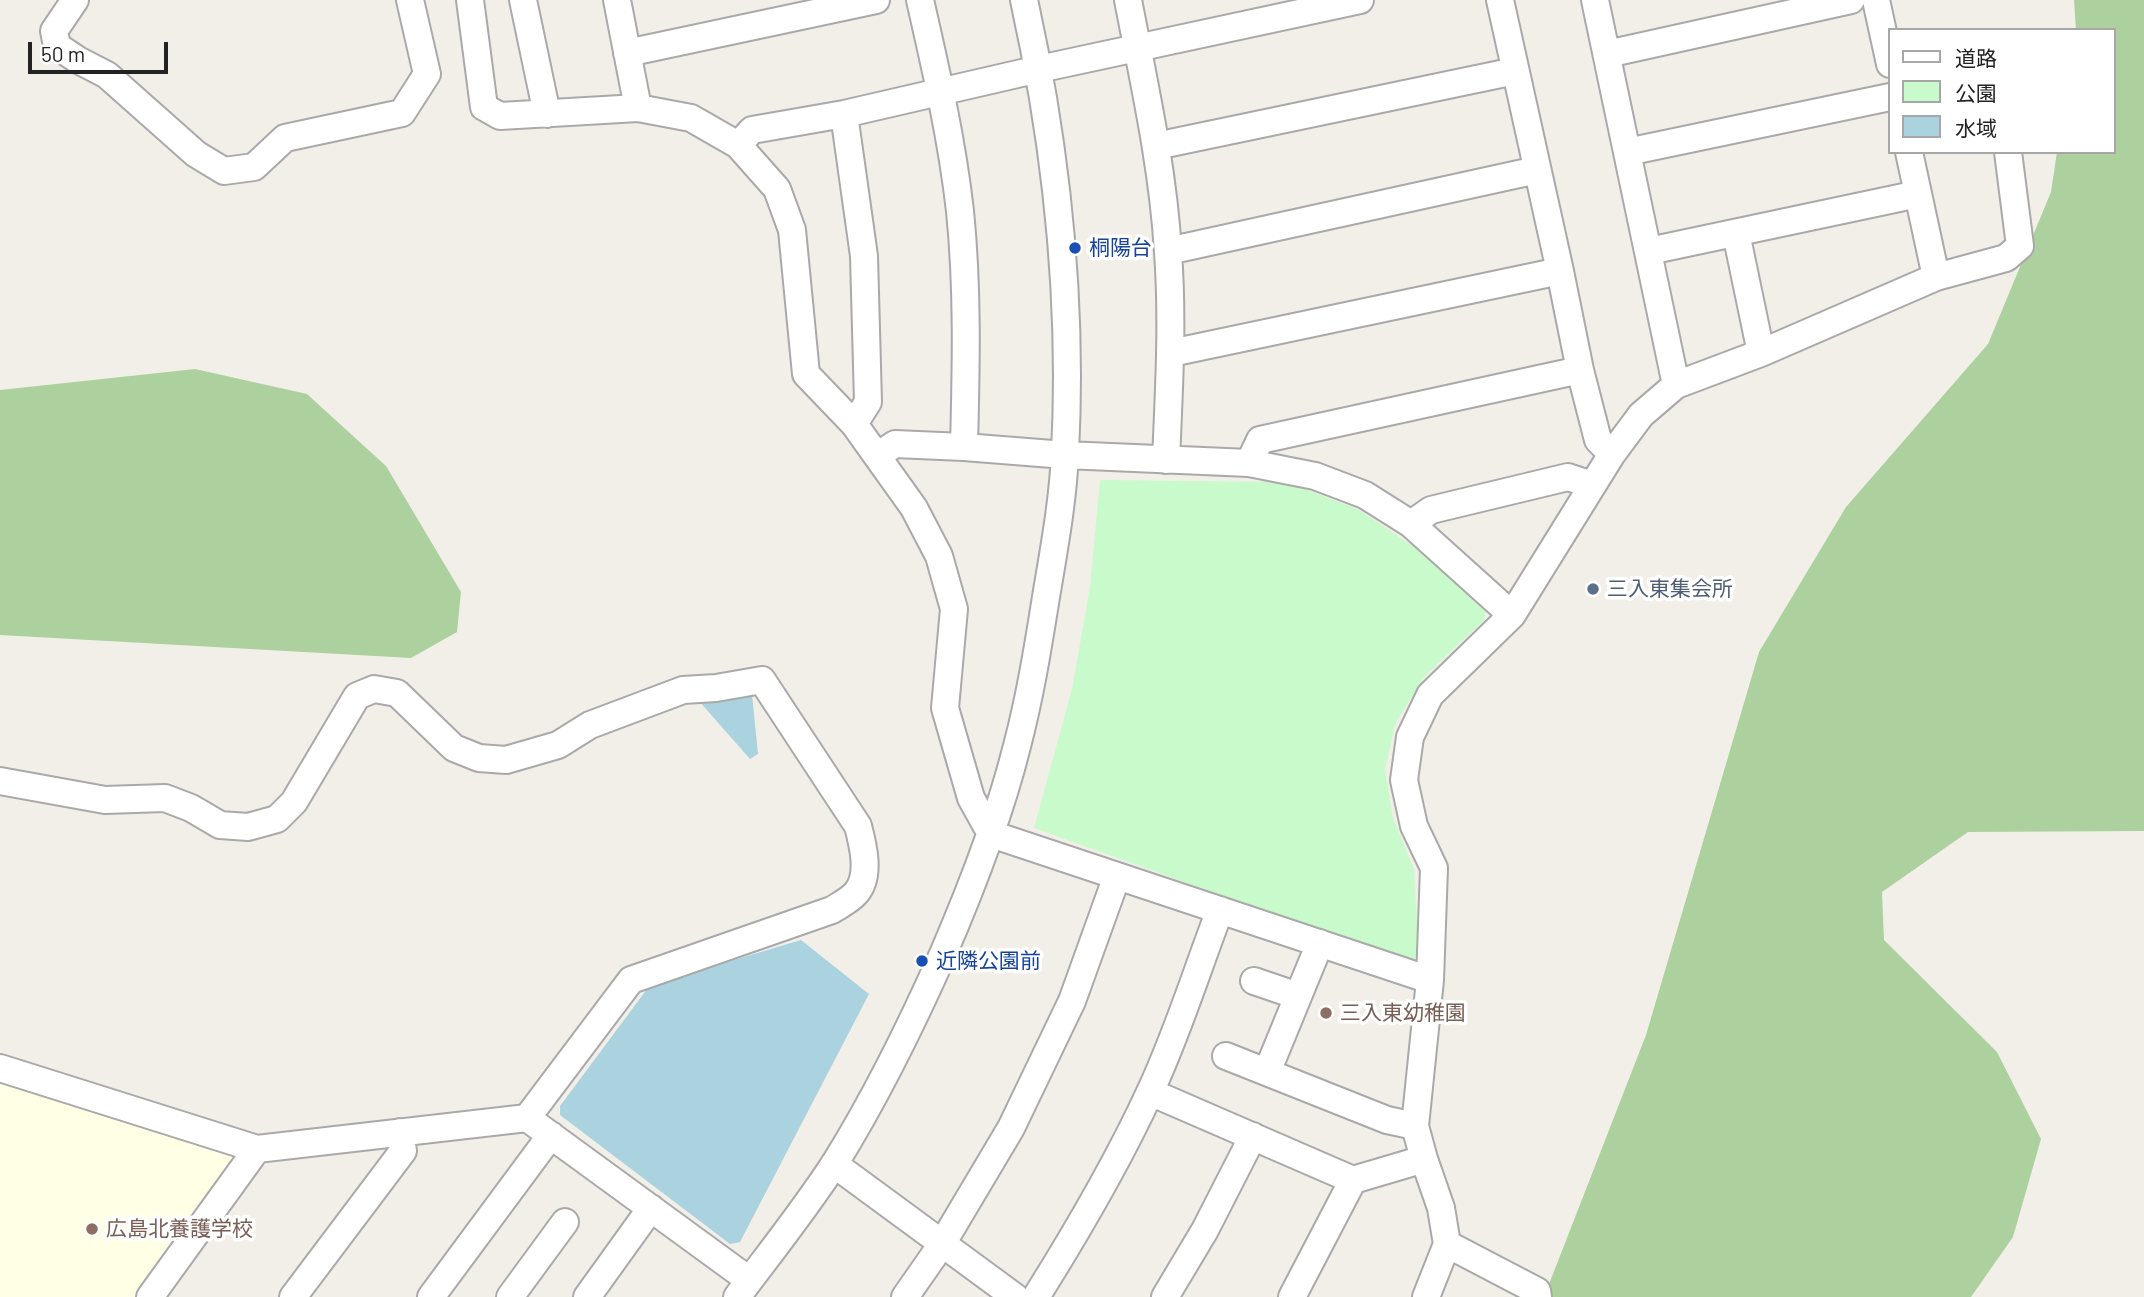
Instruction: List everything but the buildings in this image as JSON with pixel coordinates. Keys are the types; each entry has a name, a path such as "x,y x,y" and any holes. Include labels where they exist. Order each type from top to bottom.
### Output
{"street":[{"path":"75,0 54,31 57,46 107,75 196,154 224,170 254,167 285,138 402,113 427,74 410,0"},
{"path":"470,0 484,107 500,116 638,108 691,118 738,145 777,189 792,230 806,374 855,424 914,508 939,556 954,609 945,708 971,799 991,834 1430,980"},
{"path":"523,0 547,114"},
{"path":"617,0 638,108"},
{"path":"627,53 876,0"},
{"path":"920,0 941,93 960,210 967,330 964,447"},
{"path":"0,1068 257,1149 527,1118 651,1208 743,1289 834,1164 878,1089 919,1009 991,834 1017,745 1056,538 1065,455 1067,332 1063,237 1039,69 1024,0"},
{"path":"1128,0 1156,146 1168,251 1171,353 1166,460"},
{"path":"738,145 752,130 844,114 1360,0"},
{"path":"1500,0 1580,370 1598,440 1612,454"},
{"path":"1595,0 1676,385"},
{"path":"1607,54 1851,0"},
{"path":"1876,0 1888,55"},
{"path":"1156,146 1515,71"},
{"path":"1627,152 1888,97"},
{"path":"844,114 864,256 868,402 855,424"},
{"path":"1909,154 1936,277"},
{"path":"1426,1297 1447,1244 1441,1208 1415,1126 1430,980 1434,868 1414,826 1404,780 1410,737 1430,695 1511,615 1612,454 1641,415 1676,385 1761,353 1936,277 2006,258 2020,246 2008,154"},
{"path":"1168,251 1537,170"},
{"path":"1649,251 1918,194"},
{"path":"1737,233 1761,353"},
{"path":"1171,353 1560,271"},
{"path":"1249,463 1260,440 1580,370"},
{"path":"877,456 895,444 964,447 1065,455 1249,463 1315,476 1365,495 1411,524 1511,615"},
{"path":"1411,524 1431,510 1568,477 1592,485"},
{"path":"0,781 105,800 165,798 191,808 219,825 248,827 277,819 294,802 357,696 374,689 397,693 454,748 479,758 506,760 558,745 590,725 683,690 716,688 762,680 858,825 864,848 864,877 857,893 832,910 631,980 527,1118"},
{"path":"905,1297 942,1244 1011,1128 1072,1001 1117,876"},
{"path":"1036,1297 1080,1226 1150,1092 1220,910"},
{"path":"1267,1072 1320,943"},
{"path":"1254,981 1298,996"},
{"path":"1226,1056 1388,1120 1415,1126"},
{"path":"1150,1092 1353,1180 1424,1159"},
{"path":"293,1297 403,1151 400,1132"},
{"path":"431,1297 551,1135"},
{"path":"1165,1297 1205,1230 1253,1136"},
{"path":"150,1297 257,1149"},
{"path":"834,1164 1015,1297"},
{"path":"1292,1297 1353,1180"},
{"path":"587,1297 651,1208"},
{"path":"518,1294 565,1222"},
{"path":"1447,1244 1537,1291 1538,1297"}],"shaded area":[{"name":"広島北養護学校","path":"0,1078 229,1149 234,1162 135,1297 0,1297"}],"green space":[{"path":"2074,0 2144,0 2144,831 1968,832 1882,892 1884,940 1997,1052 2041,1139 2013,1237 1971,1297 1544,1297 1646,1035 1759,652 1846,507 1988,344 2051,192 2057,154 2116,154 2116,28 2076,28"},
{"path":"195,369 307,394 386,466 461,592 457,632 411,658 0,635 0,390"},
{"path":"1100,480 1286,482 1358,509 1414,547 1486,610 1484,620 1425,676 1396,722 1385,769 1393,818 1414,869 1419,955 1407,962 1034,828 1072,689 1090,587"}],"water":[{"path":"752,694 758,754 750,759 699,701"},
{"path":"801,940 869,994 740,1242 730,1244 560,1115 560,1106 650,985"}],"place":[{"name":"桐陽台","path":"1075,248"},
{"name":"三入東集会所","path":"1593,589"},
{"name":"近隣公園前","path":"922,961"},
{"name":"三入東幼稚園","path":"1326,1013"},
{"name":"広島北養護学校","path":"92,1229"}]}
